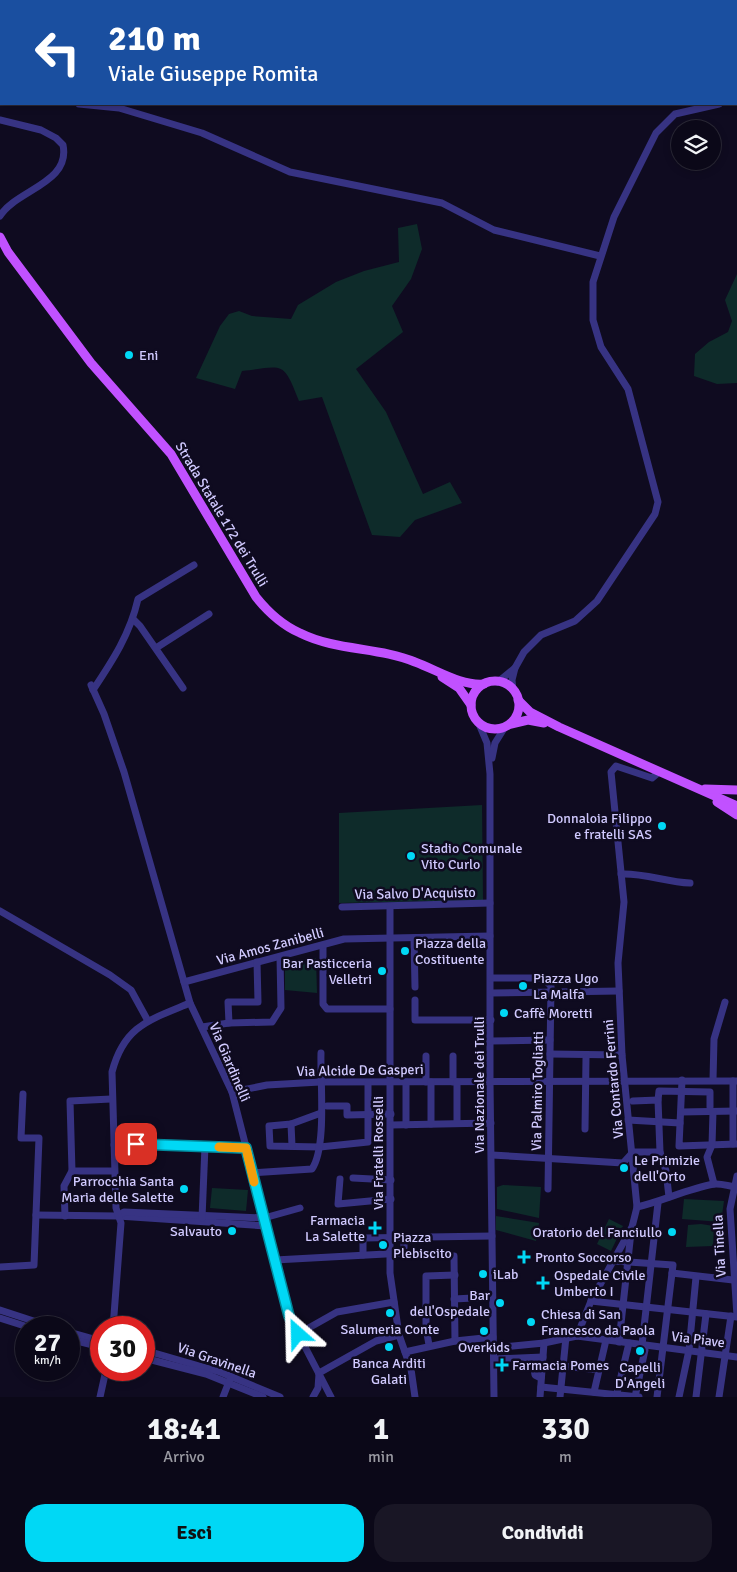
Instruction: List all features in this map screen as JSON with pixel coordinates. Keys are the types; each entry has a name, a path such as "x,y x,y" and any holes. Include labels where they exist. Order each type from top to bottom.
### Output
{"main road":[{"name":"Strada Statale 172 dei Trulli","path":"0,237 4,250 91,362 171,454 256,597 268,611 283,624 300,634 323,642 402,658 468,683 484,684 498,682"},
{"name":"Strada Statale 172 dei Trulli","path":"425,666 460,688 471,705 473,716 479,724"},
{"path":"498,682 513,690 518,700 530,712 559,727 737,806"},
{"path":"471,705 476,690 484,684"},
{"path":"507,726 516,716 518,700"},
{"path":"479,724 489,729 528,720 559,727"},
{"path":"696,788 737,790"},
{"path":"696,788 737,815"}],"street":[{"path":"90,105 119,108 202,133 290,172 442,202 494,230 600,256"},
{"path":"513,690 512,680 515,668 524,652 540,635 575,621 597,601 655,514 658,502 628,389 601,347 594,320 593,282 614,217 656,133 674,114 714,105"},
{"path":"0,120 41,130 56,138 63,145 64,160 53,175 9,206 0,216"},
{"path":"0,208 23,197"},
{"path":"182,688 156,648 133,619 138,598 194,565"},
{"path":"156,648 209,614"},
{"name":"Via Giardinelli","path":"133,619 118,653 92,688 124,772 190,1003 232,1092 289,1316 331,1397"},
{"path":"498,682 515,668"},
{"name":"Via Nazionale dei Trulli","path":"479,724 487,743 490,774 490,1082 494,1397"},
{"name":"Via Nazionale dei Trulli","path":"490,774 495,743 507,726"},
{"name":"Via Contardo Ferrini","path":"578,1336 591,1301 632,1227 637,1207 626,1080 622,1055 618,963 624,902 611,777 612,768 621,766 652,778 659,772"},
{"path":"621,874 640,873 676,882 690,883"},
{"name":"Via Salvo D'Acquisto","path":"342,907 490,903"},
{"name":"Via Fratelli Rosselli","path":"390,907 390,1254 399,1335 411,1369 416,1397"},
{"path":"0,911 131,990 148,1021"},
{"path":"390,938 490,936"},
{"name":"Via Amos Zanibelli","path":"184,982 344,939 390,938"},
{"path":"414,938 415,987"},
{"path":"323,946 323,1004 327,1008 390,1009"},
{"path":"202,1027 228,1023 264,1024 272,1022 278,1016 282,993 280,957"},
{"path":"228,1023 228,1002 258,1002 257,962"},
{"path":"491,978 543,978 549,982 551,992"},
{"path":"491,993 619,991"},
{"name":"Via Palmiro Togliatti","path":"548,1190 551,992"},
{"path":"415,1000 415,1020 491,1020"},
{"path":"713,1080 714,1039 725,1002"},
{"path":"114,1316 122,1223 118,1216 114,1171 111,1099 112,1072 117,1052 131,1033 148,1021 190,1003"},
{"path":"490,1041 550,1040"},
{"path":"252,1173 312,1168 317,1161 320,1147 321,1053"},
{"path":"550,1054 622,1055"},
{"path":"426,1056 431,1124"},
{"path":"453,1056 457,1124"},
{"path":"585,1129 586,1058"},
{"path":"682,1080 679,1146 735,1144 735,1081"},
{"name":"Via Alcide De Gasperi","path":"232,1092 267,1085 320,1082 735,1081"},
{"path":"406,1082 406,1125"},
{"path":"321,1113 292,1124 269,1126 270,1146 320,1147 368,1142 368,1083"},
{"path":"669,1197 666,1171 660,1152 659,1091 710,1092 712,1144 707,1157 714,1184"},
{"path":"0,1267 34,1265 39,1138 21,1138 22,1094"},
{"path":"65,1216 64,1186 72,1171 70,1101 111,1099"},
{"path":"633,1101 658,1100"},
{"path":"328,1106 347,1106 347,1115 390,1114"},
{"path":"681,1112 711,1109 735,1112"},
{"path":"628,1120 680,1123"},
{"path":"391,1125 491,1122"},
{"path":"292,1124 292,1146"},
{"path":"114,1145 152,1144 246,1148"},
{"path":"202,1219 205,1146"},
{"path":"492,1155 623,1163 633,1152 660,1152"},
{"path":"72,1171 114,1171"},
{"name":"Via Tinella","path":"719,1397 725,1355 735,1316 733,1280 734,1232 730,1209 737,1176"},
{"path":"353,1178 391,1180"},
{"path":"340,1179 338,1204 390,1199"},
{"path":"637,1207 658,1203 669,1197 714,1184 728,1184 735,1187"},
{"path":"635,1397 645,1350 642,1344 658,1203"},
{"path":"36,1215 118,1216 265,1222 300,1208"},
{"path":"619,1342 632,1227"},
{"path":"363,1255 363,1238 492,1236"},
{"path":"275,1260 404,1254 404,1238"},
{"path":"454,1256 455,1341"},
{"path":"614,1262 628,1261 673,1265 657,1397"},
{"path":"672,1273 733,1280"},
{"path":"429,1345 426,1328 426,1276 455,1275"},
{"path":"679,1397 689,1350 696,1277"},
{"path":"454,1298 492,1297"},
{"path":"591,1301 735,1316"},
{"path":"298,1334 337,1312 394,1302"},
{"path":"0,1310 18,1316"},
{"path":"696,1397 706,1314"},
{"path":"0,1318 15,1323"},
{"path":"312,1397 318,1388 319,1373 376,1341 399,1335"},
{"name":"Via Piave","path":"493,1348 544,1343 578,1336 737,1356"},
{"path":"405,1352 429,1345 493,1337"},
{"path":"560,1393 566,1337"},
{"path":"591,1393 606,1340"},
{"path":"540,1397 544,1343"},
{"path":"616,1396 629,1343"},
{"name":"Via Gravinella","path":"155,1354 280,1397"},
{"path":"494,1360 543,1357"},
{"path":"532,1358 535,1375 541,1378"},
{"name":"Via Gravinella","path":"155,1361 230,1379 249,1394 263,1397"},
{"path":"563,1366 599,1370"},
{"path":"223,1397 230,1379"},
{"path":"100,1397 104,1381"},
{"path":"541,1387 560,1393 591,1393 639,1397"}],"green space":[{"path":"417,224 422,249 411,279 392,306 403,332 356,369 386,412 423,494 450,482 462,503 415,520 400,537 372,535 322,397 299,401 285,372 274,367 242,371 235,389 196,378 220,326 229,314 239,311 252,316 291,319 298,305 336,282 364,271 399,262 398,228"},
{"path":"737,274 737,383 717,384 694,376 695,354 709,342 728,332 732,321 725,300"},
{"name":"Stadio Comunale Vito Curlo","path":"482,805 483,900 339,903 339,813"},
{"path":"316,958 317,993 285,990 285,965"},
{"path":"503,1185 541,1187 539,1218 497,1209 497,1187"},
{"path":"212,1188 248,1190 246,1211 210,1208"},
{"path":"684,1199 724,1201 721,1222 682,1219"},
{"path":"496,1216 539,1223 536,1241 496,1230"},
{"path":"609,1219 623,1226 611,1251 597,1244"},
{"path":"688,1225 714,1226 713,1246 686,1247"}],"slow traffic":[{"path":"219,1147 246,1148 254,1182"}],"place":[{"name":"Eni","path":"129,355"},
{"name":"Donnaloia Filippo e fratelli SAS","path":"662,826"},
{"name":"Stadio Comunale Vito Curlo","path":"411,856"},
{"name":"Piazza della Costituente","path":"405,951"},
{"name":"Bar Pasticceria Velletri","path":"382,971"},
{"name":"Piazza Ugo La Malfa","path":"523,986"},
{"name":"Caffè Moretti","path":"504,1013"},
{"name":"Le Primizie dell'Orto","path":"624,1168"},
{"name":"Parrocchia Santa Maria delle Salette","path":"184,1189"},
{"name":"Farmacia La Salette","path":"375,1228"},
{"name":"Salvauto","path":"232,1231"},
{"name":"Oratorio del Fanciullo","path":"672,1232"},
{"name":"Piazza Plebiscito","path":"383,1245"},
{"name":"Pronto Soccorso","path":"524,1257"},
{"name":"iLab","path":"483,1274"},
{"name":"Ospedale Civile Umberto I","path":"543,1283"},
{"name":"Bar dell'Ospedale","path":"500,1303"},
{"name":"Salumeria Conte","path":"390,1313"},
{"name":"Chiesa di San Francesco da Paola","path":"531,1322"},
{"name":"Overkids","path":"484,1331"},
{"name":"Banca Arditi Galati","path":"389,1347"},
{"name":"Capelli D'Angeli","path":"640,1351"},
{"name":"Farmacia Pomes","path":"502,1365"}],"route":[{"path":"136,1144 246,1148 289,1316 298,1334"}]}
